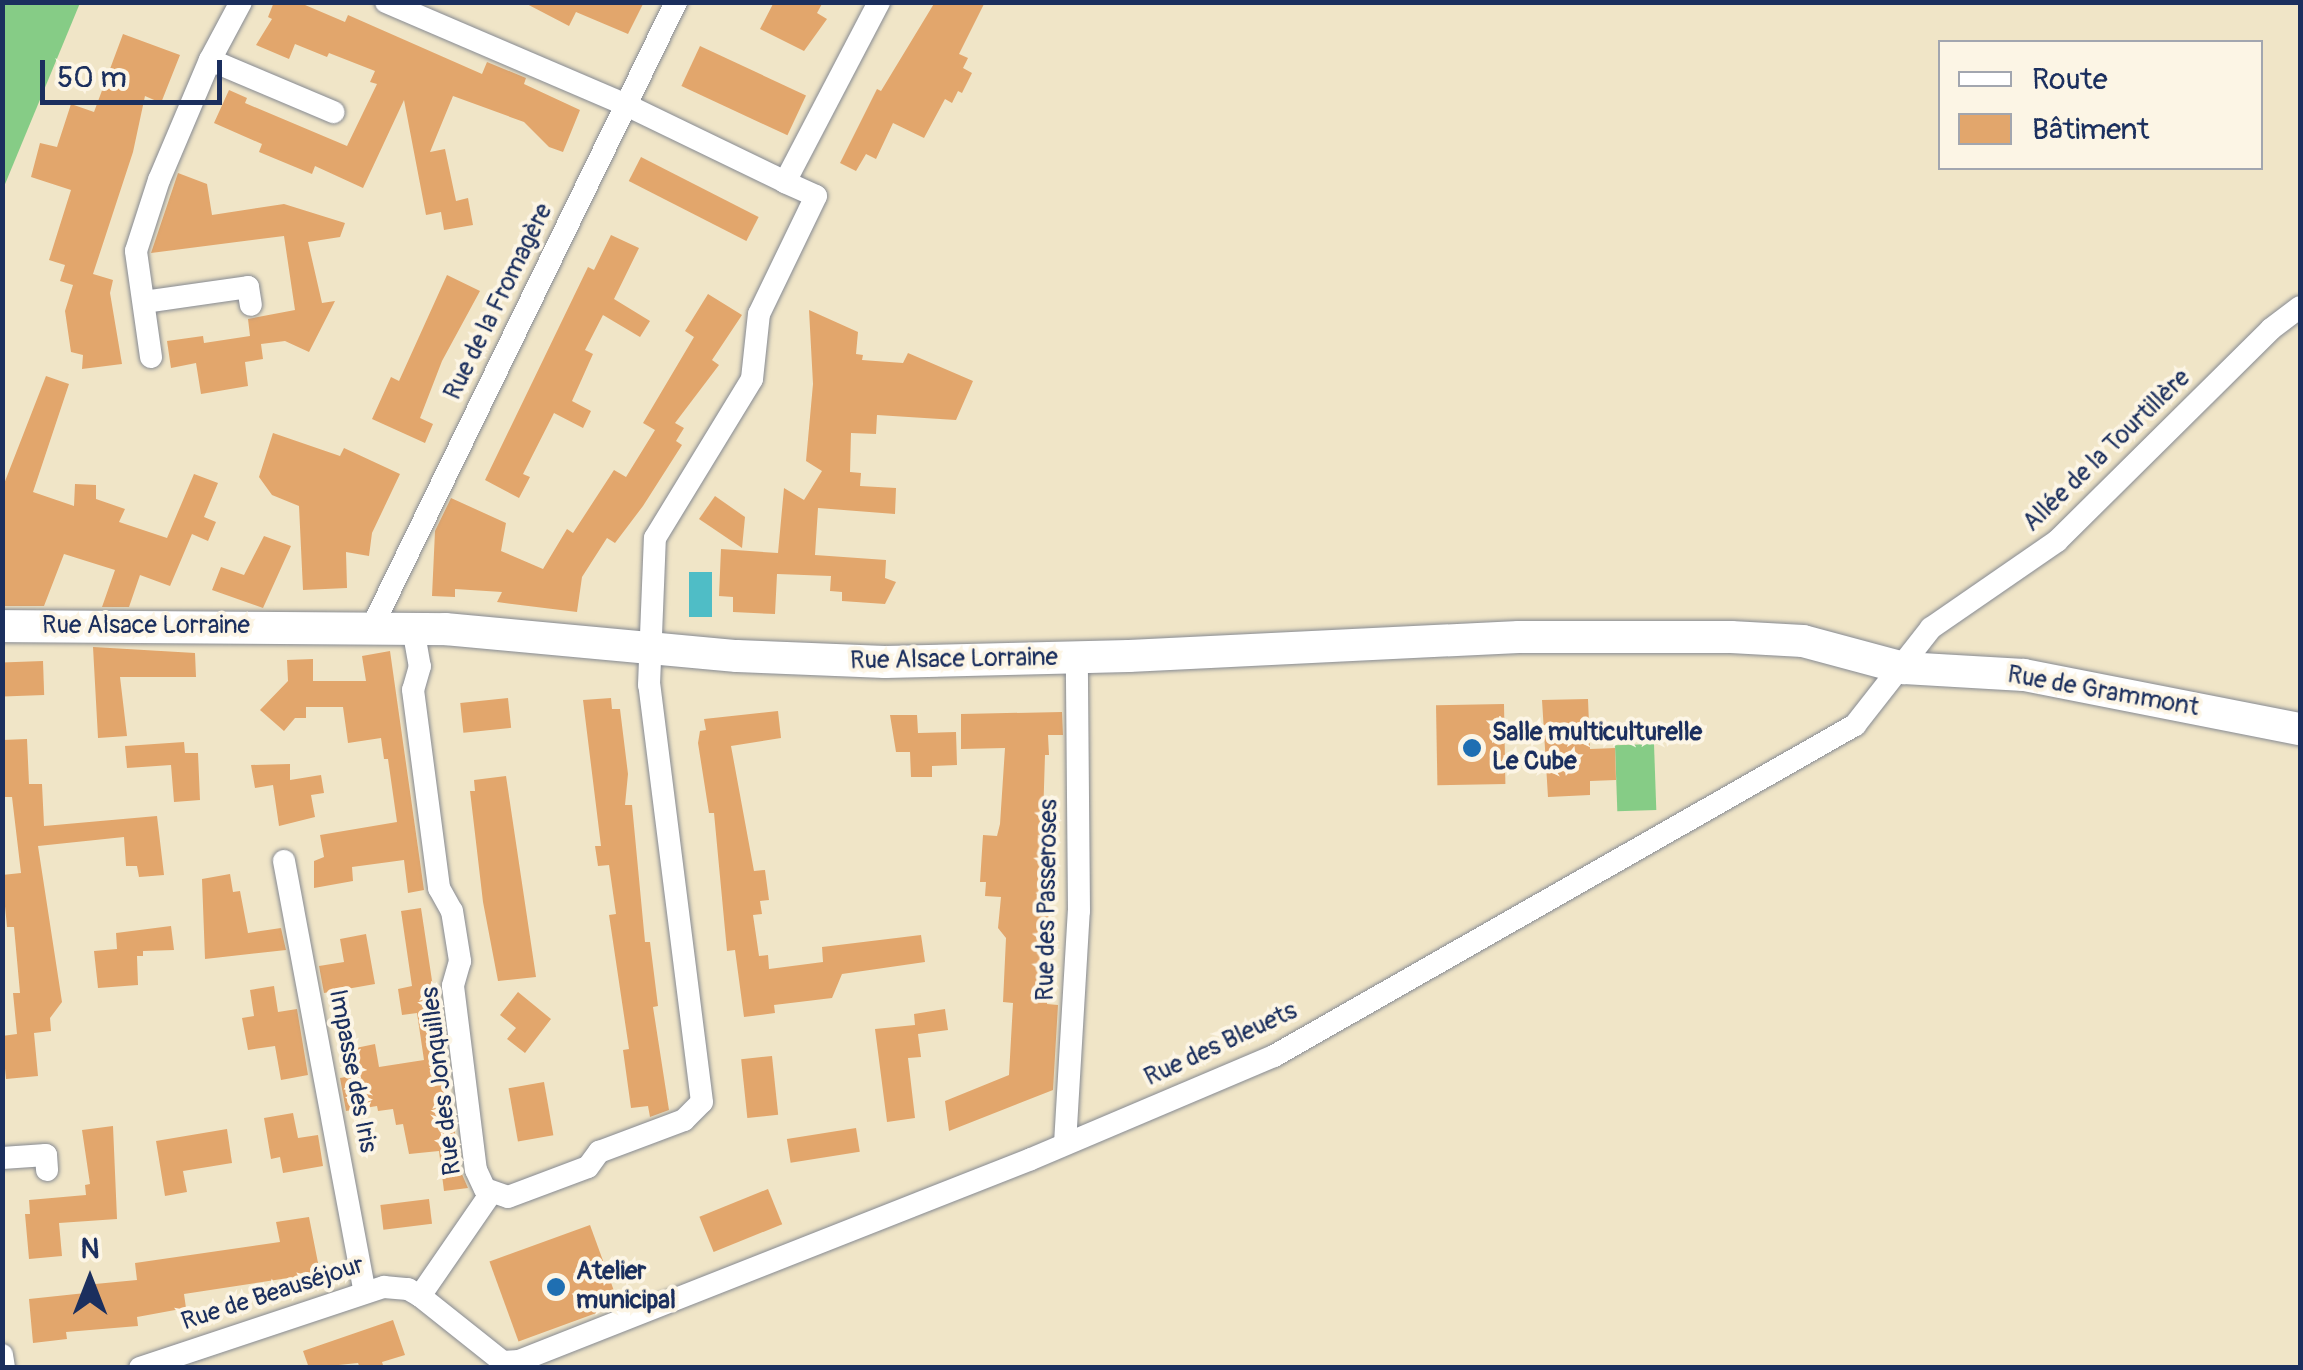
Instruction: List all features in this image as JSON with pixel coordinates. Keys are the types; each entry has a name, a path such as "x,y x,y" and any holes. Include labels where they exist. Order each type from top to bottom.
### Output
{"street":[{"path":"151,357 136,251 159,180 210,60 240,2"},
{"path":"386,2 624,104 816,196 760,314 752,378 655,538 650,647"},
{"name":"Rue de la Fromagère","path":"372,627 676,2"},
{"path":"785,182 879,2"},
{"path":"210,60 333,112"},
{"path":"144,302 248,288 251,306"},
{"name":"Allée de la Tourtillère","path":"1904,668 1931,628 2057,542 2272,329 2300,307"},
{"name":"Rue Alsace Lorraine","path":"2,626 490,631 650,647 885,662 1647,635 1803,642 1904,668"},
{"name":"Rue des Jonquilles","path":"412,628 420,666 413,690 439,888 452,910 460,961 453,986 476,1170 490,1194 508,1197 588,1166 599,1152 684,1120 702,1102 649,685 650,647"},
{"name":"Rue des Passeroses","path":"1065,1144 1079,911 1077,658"},
{"name":"Rue de Grammont","path":"1904,668 2024,675 2300,728"},
{"name":"Rue des Bleuets","path":"502,1365 1065,1144 1274,1056 1856,725 1904,668"},
{"name":"Impasse des Iris","path":"284,861 365,1292"},
{"path":"2,1158 46,1155 47,1170"},
{"path":"490,1194 420,1296 502,1365"},
{"name":"Rue de Beauséjour","path":"140,1368 365,1292 396,1286 420,1296"},
{"path":"2,1355 4,1368"}],"green space":[{"path":"2,3 80,3 3,189"},
{"path":"1654,744 1656,810 1617,811 1615,745"}],"water":[{"path":"689,572 712,572 712,617 689,617"}],"building":[{"path":"274,2 298,2 345,22 348,15 482,74 487,62 526,78 524,84 580,110 563,152 549,147 524,122 453,96 430,152 445,149 456,201 468,198 473,225 444,230 441,212 426,215 404,100 363,188 315,166 312,174 259,152 262,144 214,123 229,90 247,98 245,103 347,146 377,84 370,82 375,71 329,53 327,57 295,44 289,59 256,45 272,19 268,17"},
{"path":"523,2 644,2 628,34 576,12 569,26"},
{"path":"774,2 823,2 817,13 827,19 804,51 760,29"},
{"path":"935,2 985,2 959,54 968,58 963,68 972,73 962,93 958,91 952,103 945,99 924,138 893,123 876,159 866,154 856,171 840,163 877,89 881,91"},
{"path":"123,34 180,55 161,103 145,96 133,152 93,274 113,280 110,293 122,364 82,369 83,355 71,352 65,311 73,285 60,281 65,265 49,260 71,190 31,177 40,143 57,147 71,104 94,112"},
{"path":"700,46 806,95 787,135 681,86"},
{"path":"641,157 759,217 746,241 629,181"},
{"path":"178,173 207,184 212,215 284,204 345,223 340,237 308,242 322,303 335,301 309,352 285,341 261,344 263,359 245,362 248,386 201,394 196,363 171,368 167,341 203,336 204,343 250,336 248,319 295,310 284,236 151,253"},
{"path":"611,235 639,248 614,299 650,321 640,337 603,315 585,350 593,354 572,401 591,411 583,428 554,413 523,474 530,477 519,498 485,480 588,267 594,270"},
{"path":"447,275 480,291 442,361 420,418 433,424 425,443 372,419 391,377 399,381"},
{"path":"708,294 742,315 712,360 719,365 675,423 684,428 676,441 682,445 615,543 607,538 582,577 577,612 497,602 502,592 455,589 455,597 432,596 435,531 451,498 506,523 501,551 543,569 567,529 573,533 614,470 626,477 655,430 643,423 694,337 685,331"},
{"path":"809,310 858,332 856,354 863,355 862,360 903,363 908,353 973,381 956,420 877,415 876,434 851,433 850,472 861,473 860,486 896,488 895,514 818,508 815,555 886,560 885,578 896,582 885,604 842,601 842,592 830,591 831,576 777,574 775,614 733,612 733,597 719,596 721,549 778,553 784,488 804,500 822,471 806,461 813,384"},
{"path":"46,376 69,384 33,492 74,506 75,484 96,485 96,499 125,509 119,522 167,538 194,474 218,483 204,517 216,522 208,541 192,534 170,586 140,575 129,607 102,607 115,570 64,554 44,606 2,606 2,489"},
{"path":"273,433 340,456 344,448 400,474 372,533 369,556 346,552 347,588 303,590 299,506 272,495 259,477"},
{"path":"715,496 745,517 742,548 699,519"},
{"path":"264,536 291,546 263,608 212,590 221,567 244,575"},
{"path":"93,647 195,653 196,677 120,677 127,736 98,738"},
{"path":"390,651 424,890 408,893 404,860 352,867 353,881 314,888 314,861 324,857 320,835 397,822 388,759 384,759 381,738 348,743 343,707 306,707 306,718 295,718 284,731 260,710 288,681 287,660 313,659 313,681 366,681 362,656"},
{"path":"43,661 44,695 3,696 2,662"},
{"path":"508,698 511,728 463,733 460,703"},
{"path":"611,698 612,709 620,709 628,774 625,805 632,805 645,942 650,942 658,1006 653,1007 669,1110 650,1117 648,1106 631,1108 623,1050 629,1049 609,915 616,914 609,865 598,866 595,846 601,846 583,700"},
{"path":"1588,699 1590,749 1615,748 1616,780 1590,781 1590,795 1548,797 1542,700"},
{"path":"1504,704 1505,784 1437,785 1436,705"},
{"path":"778,711 781,738 731,746 754,871 765,870 769,900 760,901 762,914 753,915 759,956 768,955 769,969 823,962 822,947 921,935 925,962 842,974 832,998 774,1005 775,1013 744,1017 735,950 727,951 714,813 709,813 698,743 700,731 706,730 704,719"},
{"path":"1062,712 1063,735 1048,735 1049,755 1045,755 1040,915 1050,915 1047,1004 1058,1005 1053,1090 949,1131 945,1101 1009,1075 1013,1003 1003,1002 1006,938 998,928 1001,897 985,896 986,882 980,882 983,835 997,836 1000,824 1005,748 961,749 961,714"},
{"path":"890,715 917,715 918,733 956,732 957,765 932,766 932,777 911,777 910,752 896,752"},
{"path":"27,739 29,784 42,784 44,826 157,816 164,875 139,877 137,866 126,866 124,837 38,846 62,1002 50,1018 51,1031 34,1033 38,1076 6,1079 2,1036 17,1034 13,993 20,993 14,927 7,927 2,875 21,873 12,797 2,797 2,740"},
{"path":"184,742 185,753 198,753 200,800 174,802 171,765 127,768 125,746"},
{"path":"290,764 290,780 321,775 324,793 311,795 315,817 279,826 273,785 255,788 251,765"},
{"path":"506,776 536,977 498,981 483,902 470,791 475,791 474,780"},
{"path":"230,874 233,892 240,891 248,933 281,928 286,950 205,959 202,879"},
{"path":"421,908 461,1172 468,1188 444,1191 439,1151 409,1154 403,1124 396,1125 393,1109 378,1111 377,1106 346,1111 340,1078 356,1075 351,1049 375,1044 379,1067 424,1060 417,1013 402,1015 398,989 412,986 401,911"},
{"path":"171,926 174,950 143,951 143,956 137,956 138,985 98,988 94,951 117,949 116,933"},
{"path":"366,934 375,984 324,993 319,966 344,962 340,939"},
{"path":"274,986 278,1012 297,1009 308,1075 281,1080 275,1046 248,1050 242,1018 254,1016 250,990"},
{"path":"518,992 551,1019 525,1053 507,1039 516,1028 500,1015"},
{"path":"945,1009 948,1030 918,1034 921,1057 908,1058 915,1118 887,1122 875,1029 915,1025 914,1014"},
{"path":"772,1056 778,1115 747,1118 741,1059"},
{"path":"544,1082 553,1135 518,1141 509,1088"},
{"path":"293,1113 298,1138 318,1135 323,1166 283,1173 280,1157 271,1159 264,1118"},
{"path":"113,1126 117,1219 59,1223 62,1256 29,1259 25,1214 30,1214 29,1200 86,1195 85,1185 90,1184 82,1130"},
{"path":"856,1128 860,1152 791,1163 787,1139"},
{"path":"227,1129 232,1163 183,1171 187,1192 165,1196 156,1141"},
{"path":"768,1189 782,1224 714,1252 699,1217"},
{"path":"429,1199 432,1224 383,1230 380,1205"},
{"path":"309,1217 320,1273 184,1294 186,1308 137,1317 138,1326 66,1332 67,1339 33,1343 29,1299 95,1292 95,1284 137,1280 135,1263 280,1242 276,1222"},
{"path":"590,1225 619,1305 519,1341 489,1262"},
{"path":"393,1320 405,1355 382,1362 384,1368 360,1368 358,1363 309,1368 303,1351"}],"place":[{"name":"Salle multiculturelle Le Cube","path":"1472,748"},
{"name":"Atelier municipal","path":"556,1287"}]}
